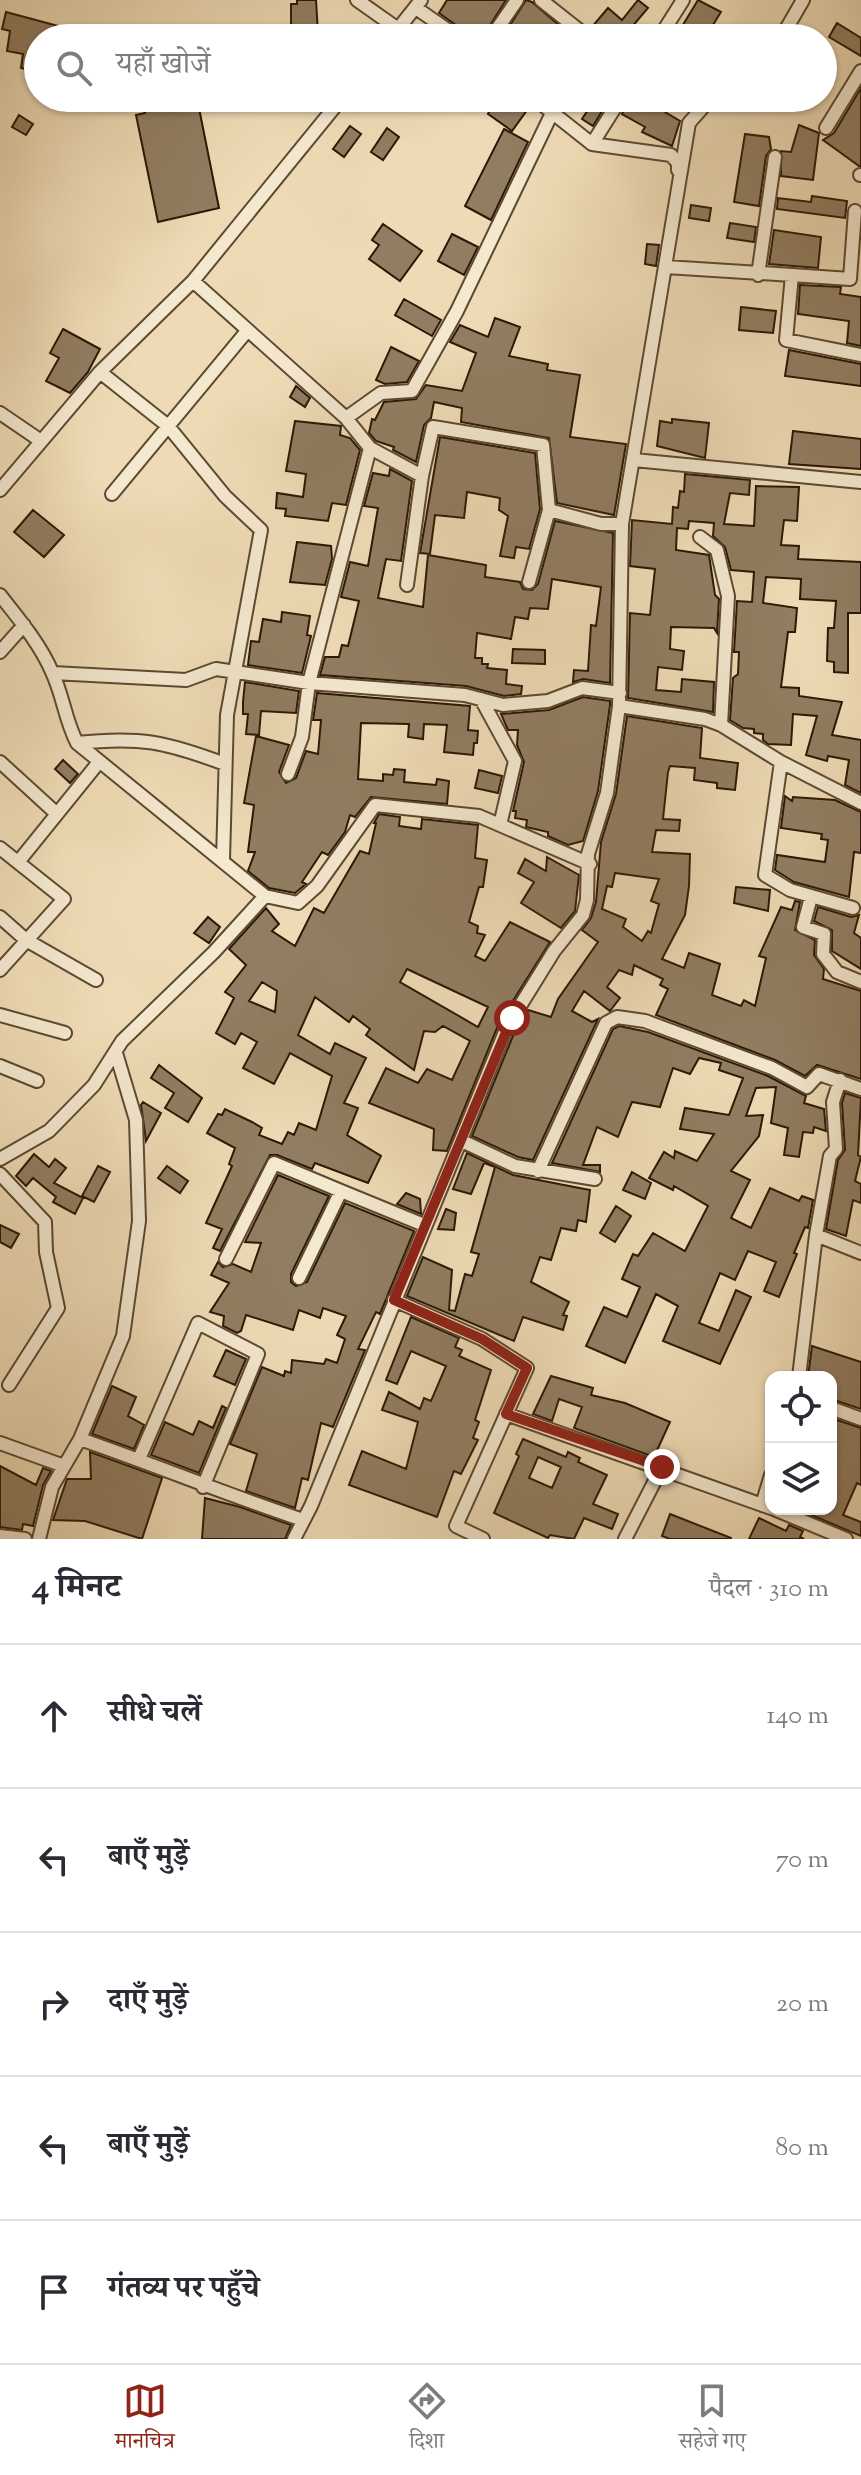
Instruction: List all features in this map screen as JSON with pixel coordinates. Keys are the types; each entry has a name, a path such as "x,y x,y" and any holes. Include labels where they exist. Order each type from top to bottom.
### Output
{"street":[{"path":"357,0 383,24"},
{"path":"501,24 517,0"},
{"path":"541,0 571,24"},
{"path":"668,24 683,0"},
{"path":"789,24 803,0"},
{"path":"402,24 419,4 443,24"},
{"path":"837,110 861,71"},
{"path":"0,490 100,372 193,281 331,112"},
{"path":"592,144 612,112"},
{"path":"294,1539 507,1027 554,951 583,915 590,864 588,854 607,793 619,699 622,524 678,182 689,123 699,112"},
{"path":"826,128 836,112"},
{"path":"346,418 381,393 412,391 457,311 552,113 592,144 671,155 678,163 678,182"},
{"path":"758,275 775,157"},
{"path":"666,267 850,279 855,211"},
{"path":"792,275 786,340 861,355"},
{"path":"193,281 346,418 370,448 422,476"},
{"path":"112,494 247,331"},
{"path":"100,372 168,426 225,496 261,530 227,715 223,860"},
{"path":"0,413 41,441"},
{"path":"407,585 422,476 433,427 543,445 549,510 529,582"},
{"path":"288,774 302,737 309,683 370,448"},
{"path":"634,460 861,482"},
{"path":"549,510 582,516 601,524 622,524"},
{"path":"700,537 717,550 728,596 721,725"},
{"path":"0,595 24,625 53,673 66,722 77,743 265,896 298,903 317,886 375,805 479,816 590,864"},
{"path":"0,652 24,625"},
{"path":"53,673 186,680 216,669 309,683 481,699 503,705 548,701 582,688 721,725 781,762 861,803"},
{"path":"481,699 515,761 500,825"},
{"path":"77,743 117,738 171,743 225,764"},
{"path":"0,762 57,814"},
{"path":"19,861 99,762"},
{"path":"781,762 765,875 790,890 853,908"},
{"path":"0,848 64,899 0,970"},
{"path":"0,1159 49,1131 94,1085 122,1041 265,896"},
{"path":"811,897 803,927 824,934 823,954 837,972 861,982"},
{"path":"0,917 26,940 96,980"},
{"path":"0,1015 65,1033"},
{"path":"538,1171 606,1023 617,1017 645,1021 772,1068 807,1087 819,1074 861,1089"},
{"path":"39,1539 52,1487 80,1439 123,1336 139,1221 136,1120 116,1053"},
{"path":"0,1066 37,1081"},
{"path":"800,1371 816,1235 830,1156 836,1149 833,1102 840,1080"},
{"path":"462,1141 515,1166 595,1179"},
{"path":"226,1259 274,1163 424,1225"},
{"path":"0,1174 45,1222 46,1252 58,1308 9,1385"},
{"path":"299,1278 341,1191"},
{"path":"816,1235 861,1253"},
{"path":"394,1300 482,1339 527,1368 456,1526 483,1539"},
{"path":"139,1459 198,1323 258,1354 203,1487"},
{"path":"837,1410 861,1419"},
{"path":"506,1414 765,1506"},
{"path":"80,1439 139,1459 203,1487 303,1520"},
{"path":"0,1443 64,1466"},
{"path":"625,1539 662,1467"},
{"path":"790,1515 846,1539"},
{"path":"811,1539 819,1526"},
{"path":"0,1536 25,1539"}],"building":[{"path":"297,0 316,0 317,24 291,24 291,4 297,4"},
{"path":"447,0 506,0 491,24 454,24 439,13"},
{"path":"526,0 558,24 511,24"},
{"path":"638,0 648,8 634,24 594,24 608,8 622,20"},
{"path":"698,0 721,12 714,24 683,24"},
{"path":"6,12 51,24 24,24 24,69 21,68 23,54 7,51 10,31 2,29"},
{"path":"836,24 861,38 861,56 837,42"},
{"path":"861,88 859,166 823,140 834,133"},
{"path":"200,112 219,208 158,222 136,115"},
{"path":"489,112 526,112 512,131"},
{"path":"587,112 602,112 593,126 582,119"},
{"path":"665,112 680,121 672,146 642,132 645,127 622,114"},
{"path":"19,115 33,124 26,135 12,127"},
{"path":"799,125 819,133 813,180 781,176 781,151 791,152"},
{"path":"350,126 361,134 344,157 333,149"},
{"path":"387,128 399,137 383,160 371,152"},
{"path":"504,129 528,142 491,220 465,206"},
{"path":"745,134 769,137 771,149 766,156 759,206 734,202"},
{"path":"812,196 847,201 845,218 777,209 778,198 811,202"},
{"path":"691,205 711,208 709,221 689,218"},
{"path":"730,223 756,227 754,242 727,238"},
{"path":"383,224 422,251 400,281 369,259 379,245 372,240"},
{"path":"774,230 821,237 818,268 769,264"},
{"path":"452,234 478,247 464,275 438,261"},
{"path":"647,244 659,245 656,266 645,264"},
{"path":"800,285 841,287 840,294 861,297 861,346 847,343 849,321 798,314"},
{"path":"404,299 441,320 432,336 395,315"},
{"path":"741,307 776,311 773,333 739,330"},
{"path":"495,318 520,327 509,356 548,364 547,370 580,375 570,437 626,444 614,515 557,503 549,438 461,422 462,408 434,402 431,418 424,425 416,462 393,450 394,447 376,441 369,433 372,419 375,420 384,402 416,399 426,385 462,391 476,353 450,342 460,325 488,337"},
{"path":"63,329 100,349 88,372 70,393 46,381 59,358 50,353"},
{"path":"391,347 419,361 407,382 385,384 376,380"},
{"path":"789,350 861,364 861,386 785,376"},
{"path":"296,386 310,398 305,407 290,397"},
{"path":"672,419 709,423 705,458 657,446 660,421 672,423"},
{"path":"295,421 341,426 340,435 350,438 360,450 346,505 332,503 328,521 285,516 286,509 276,508 277,493 303,497 306,474 286,471"},
{"path":"793,431 861,439 861,469 789,464"},
{"path":"440,437 535,453 540,509 529,549 516,547 514,558 500,556 508,516 499,510 500,498 467,492 464,518 435,515 430,554 420,553"},
{"path":"390,469 412,481 401,561 386,559 378,598 423,607 428,555 486,565 485,577 520,582 523,589 532,590 538,584 555,521 613,533 610,683 583,679 573,682 574,670 588,671 591,625 596,626 601,587 552,579 548,609 530,608 528,619 515,617 511,639 477,633 475,658 482,658 482,664 488,664 487,668 507,670 506,684 522,686 521,694 504,696 466,686 320,675 325,657 339,657 342,645 348,646 359,601 341,597 350,562 368,566 378,508 364,506 373,473 389,476"},
{"path":"685,474 750,480 749,495 730,493 724,524 754,526 756,486 799,487 797,521 784,520 781,545 799,546 798,559 861,562 861,613 848,613 848,673 834,672 834,662 827,661 828,628 834,628 836,601 800,599 801,579 766,577 763,603 797,608 795,632 788,632 781,687 799,688 799,696 842,702 832,735 861,740 861,793 845,785 849,760 828,756 827,761 806,755 817,716 793,714 791,745 768,744 763,740 763,734 754,733 754,729 743,728 730,720 733,678 738,674 739,652 734,652 737,601 752,602 754,572 731,570 725,547 713,536 714,523 689,521 688,529 677,528 676,550 709,555 715,595 719,599 717,633 714,628 671,627 670,649 684,651 682,670 658,667 656,690 681,692 682,679 714,682 713,712 628,698 630,613 650,615 655,569 630,566 632,520 672,524 673,507 678,508 680,491 684,492"},
{"path":"33,510 64,535 44,557 14,532"},
{"path":"297,542 331,546 332,559 325,585 290,582"},
{"path":"282,612 310,616 307,635 311,636 302,673 248,665 251,641 259,642 263,619 281,622"},
{"path":"513,649 545,650 545,664 512,663"},
{"path":"245,682 299,691 296,713 261,711 259,735 246,734 248,714 243,714"},
{"path":"317,693 470,706 468,730 478,731 477,743 474,743 473,755 444,752 447,725 424,724 423,739 408,737 409,724 361,723 358,779 383,781 383,774 393,775 394,769 405,770 404,782 436,785 437,779 449,781 447,804 371,797 355,817 350,815 345,832 328,855 322,852 302,882 306,884 295,893 269,888 248,871 255,852 248,852 254,805 244,803 256,736 289,745 279,772 286,783 296,778 306,751 318,754 321,720 313,720"},
{"path":"583,697 610,701 610,705 598,791 583,841 568,845 548,836 548,832 526,827 527,820 515,818 516,811 513,811 524,762 517,745 518,730 508,730 501,714 549,710"},
{"path":"627,716 702,728 700,758 738,763 735,790 717,788 717,783 694,780 695,768 670,766 663,819 680,820 679,831 656,830 652,852 690,854 689,886 685,915 662,959 684,968 689,953 720,964 712,995 741,1006 744,1000 755,1006 766,958 759,956 781,907 792,910 795,901 800,902 795,930 815,940 814,955 824,969 823,979 861,991 861,1079 817,1065 805,1076 775,1060 656,1015 668,989 660,985 663,979 634,965 632,975 619,970 607,987 620,998 610,1011 584,991 572,1011 592,1022 598,1019 533,1160 518,1157 472,1136 515,1031 528,1010 551,1017 558,999 598,942 582,930 591,918 596,902 601,842 616,794","holes":["615,873 659,879 651,901 659,904 651,933 648,931 642,941 623,927 626,919 602,909 607,886 612,887"]},
{"path":"63,760 78,774 70,783 55,769"},
{"path":"479,770 502,776 498,793 475,788"},
{"path":"785,796 792,801 793,797 835,800 861,812 861,853 854,852 849,897 794,882 775,870 777,855 825,862 828,840 821,839 822,834 781,828"},
{"path":"379,814 400,817 399,826 421,829 422,819 478,825 475,858 487,860 483,887 479,887 469,922 478,926 477,933 485,935 475,956 485,961 510,922 550,942 499,1023 447,1151 433,1150 434,1129 369,1103 386,1068 418,1083 427,1069 452,1080 470,1041 443,1026 435,1032 424,1031 414,1070 366,1035 370,1029 353,1016 349,1022 315,997 298,1035 330,1054 335,1043 366,1058 344,1103 358,1108 347,1135 381,1156 368,1183 315,1163 312,1169 270,1155 220,1251 213,1248 222,1229 206,1223 232,1166 229,1164 235,1148 207,1133 218,1114 222,1115 225,1109 262,1128 259,1135 282,1144 288,1132 294,1135 299,1123 316,1130 332,1076 290,1053 274,1084 243,1068 257,1042 241,1033 235,1044 216,1033 234,998 225,992 246,965 229,949 266,908 279,924 272,931 295,946 314,908 324,913 360,851 369,854 374,823","holes":["407,969 488,1007 478,1027 400,982","262,982 277,991 275,1012 249,1001"]},
{"path":"547,857 579,875 575,911 561,928 521,903 534,882 518,873 525,859 546,871"},
{"path":"736,887 770,890 768,911 734,903"},
{"path":"818,907 851,917 859,915 854,933 861,938 861,969 832,951 832,930 814,921"},
{"path":"208,917 220,927 209,943 194,933"},
{"path":"619,1026 648,1032 768,1076 806,1096 804,1103 824,1109 826,1131 814,1127 813,1133 803,1132 799,1157 784,1155 788,1128 771,1123 776,1087 756,1088 746,1116 763,1115 759,1136 731,1171 750,1180 731,1218 751,1228 770,1188 799,1201 802,1196 813,1200 808,1228 805,1227 794,1253 797,1254 779,1297 764,1291 776,1262 748,1251 735,1280 720,1273 699,1323 719,1331 736,1290 751,1297 720,1364 663,1341 678,1306 656,1294 625,1363 586,1346 604,1307 627,1317 640,1287 622,1279 633,1254 638,1256 653,1233 685,1251 708,1206 674,1186 673,1190 649,1178 664,1152 674,1158 675,1151 697,1161 714,1134 680,1129 685,1108 729,1115 743,1078 719,1070 721,1063 699,1058 690,1074 673,1068 660,1107 632,1102 618,1137 597,1127 583,1165 600,1165 600,1172 552,1163 613,1029"},
{"path":"159,1065 202,1098 188,1122 165,1108 174,1093 151,1078"},
{"path":"845,1093 861,1098 858,1155 861,1157 855,1181 861,1184 861,1203 853,1200 846,1236 826,1229 838,1160 845,1150 842,1103"},
{"path":"143,1102 161,1113 146,1141 141,1105"},
{"path":"467,1153 513,1175 590,1190 586,1222 578,1220 576,1231 561,1228 551,1260 540,1257 531,1282 569,1302 563,1315 567,1316 563,1330 523,1317 514,1341 407,1296 423,1257 452,1270 449,1310 455,1311 465,1274 472,1276 479,1254 471,1252 495,1167 484,1163 471,1194 453,1189"},
{"path":"34,1154 49,1167 55,1159 66,1168 54,1183 83,1198 75,1214 53,1202 56,1197 33,1178 26,1186 16,1176"},
{"path":"98,1166 110,1172 94,1202 82,1196"},
{"path":"167,1166 188,1181 180,1193 158,1178"},
{"path":"632,1172 651,1183 645,1199 623,1190"},
{"path":"278,1175 329,1196 291,1274 291,1282 296,1286 307,1282 345,1203 414,1231 380,1314 376,1312 358,1349 365,1350 333,1427 321,1423 308,1480 302,1478 295,1508 246,1491 257,1454 230,1444 262,1367 284,1376 285,1371 291,1373 292,1360 324,1364 326,1359 337,1363 345,1339 337,1335 346,1316 323,1308 320,1318 299,1310 293,1330 246,1315 241,1331 237,1333 223,1326 224,1316 210,1312 229,1283 211,1275 218,1262 223,1267 233,1264 251,1272 261,1243 245,1242"},
{"path":"406,1193 420,1199 421,1214 397,1204"},
{"path":"616,1206 631,1216 615,1242 600,1233"},
{"path":"446,1209 456,1213 454,1230 438,1229"},
{"path":"0,1225 19,1234 11,1248 0,1242"},
{"path":"411,1317 459,1338 455,1347 462,1350 459,1356 491,1370 475,1420 479,1422 473,1438 478,1440 461,1474 454,1471 437,1517 349,1485 362,1451 406,1469 418,1422 382,1410 389,1392 420,1409 424,1398 431,1401 446,1366 411,1351 397,1384 386,1380"},
{"path":"812,1346 861,1362 861,1409 837,1401 837,1371 809,1371"},
{"path":"226,1350 246,1359 235,1385 214,1376"},
{"path":"551,1376 593,1388 591,1395 625,1403 670,1422 654,1457 574,1428 582,1407 559,1399 552,1421 533,1414"},
{"path":"112,1386 136,1397 128,1416 144,1425 134,1449 92,1434"},
{"path":"222,1406 226,1408 199,1473 151,1455 165,1422 193,1435 199,1421 213,1428"},
{"path":"837,1420 861,1428 861,1485 857,1483 843,1515 861,1522 861,1536 811,1515 837,1515"},
{"path":"523,1439 566,1457 568,1452 580,1458 578,1462 607,1475 593,1504 618,1514 612,1529 584,1518 574,1539 550,1535 548,1538 494,1513 519,1456 516,1454","holes":["538,1457 561,1467 552,1488 529,1478"]},
{"path":"90,1452 162,1478 142,1539 85,1521 53,1520 67,1479 91,1479"},
{"path":"0,1466 36,1485 43,1468 51,1471 43,1485 33,1526 23,1524 22,1530 0,1527"},
{"path":"205,1498 291,1525 285,1539 202,1539"},
{"path":"670,1514 731,1539 670,1539 662,1536"},
{"path":"759,1518 786,1531 789,1525 803,1531 800,1537 804,1539 749,1539"}],"route":[{"path":"512,1018 394,1300 482,1339 527,1368 506,1414 662,1467"}]}
